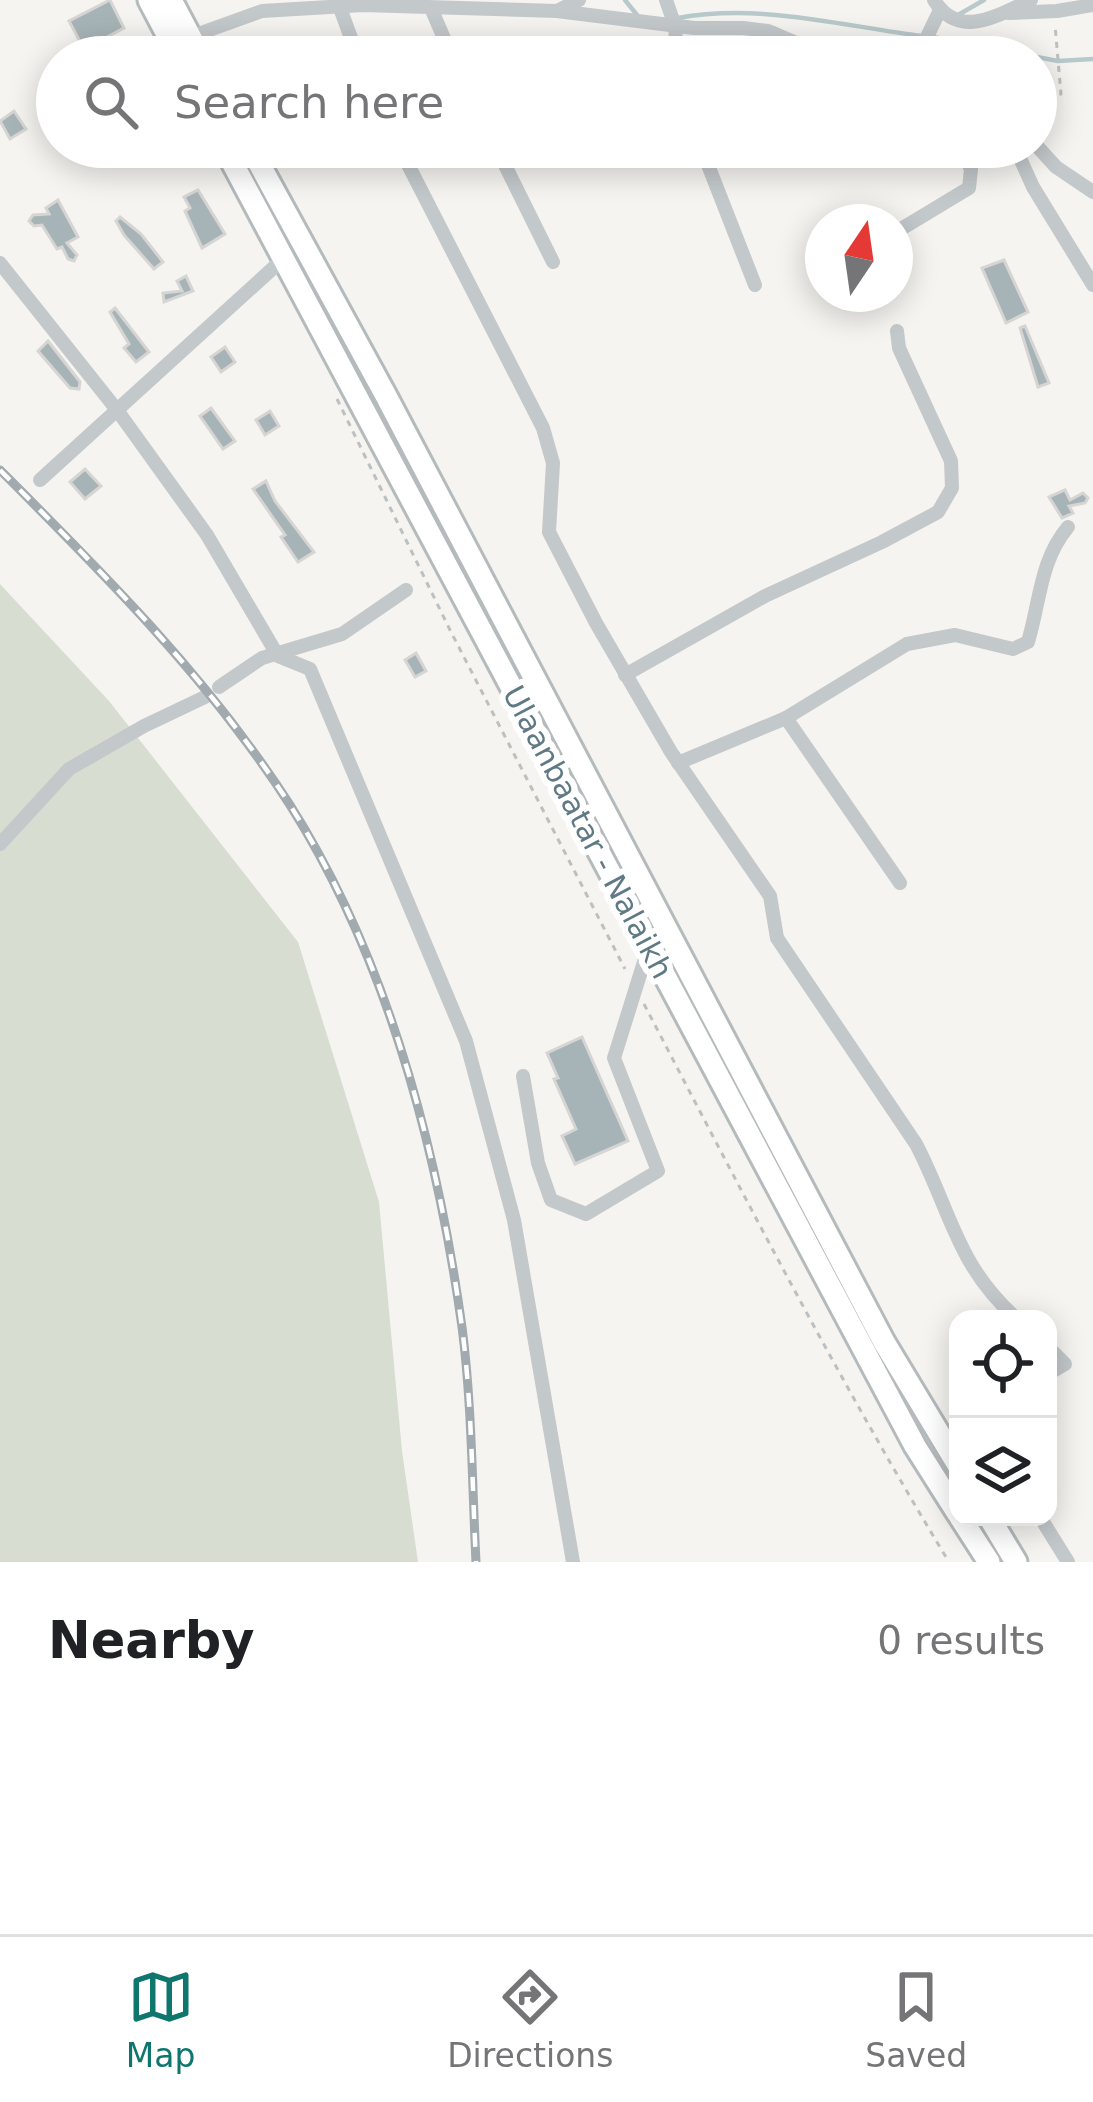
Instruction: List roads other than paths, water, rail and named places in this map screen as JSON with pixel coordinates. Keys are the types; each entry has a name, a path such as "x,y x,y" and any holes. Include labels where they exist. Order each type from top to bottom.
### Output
{"highway":[{"path":"149,0 179,36"},
{"path":"171,0 185,36"},
{"name":"Ulaanbaatar - Nalaikh","path":"235,168 914,1445 949,1499"},
{"name":"Ulaanbaatar - Nalaikh","path":"261,168 884,1342 949,1451"},
{"name":"Ulaanbaatar - Nalaikh","path":"966,1526 989,1562"},
{"path":"994,1526 1016,1562"}],"street":[{"path":"556,11 579,0"},
{"path":"666,0 675,36"},
{"path":"927,36 937,5 955,23 973,22 1030,0"},
{"path":"998,13 1093,4"},
{"path":"212,36 260,5 556,11 675,26 768,31 779,36"},
{"path":"340,8 350,36"},
{"path":"431,8 443,36"},
{"path":"410,168 543,428 553,463 549,532 677,763 770,896 776,938 916,1144 963,1254 986,1289 1008,1310"},
{"path":"507,168 554,262"},
{"path":"709,168 755,285"},
{"path":"913,222 970,188 970,168"},
{"path":"1024,168 1093,285"},
{"path":"1057,168 1093,192"},
{"path":"40,480 282,260"},
{"path":"0,263 117,410 207,536 278,656 310,669 466,1042 514,1220 573,1562"},
{"path":"625,675 765,596 938,512 952,488 951,460 898,348 897,331"},
{"path":"677,763 785,718 907,644 955,635 1013,649 1028,642 1046,559 1068,527"},
{"path":"219,687 262,658 342,634 406,590"},
{"path":"0,844 69,769 205,697"},
{"path":"785,718 900,883"},
{"path":"524,1076 538,1163 551,1200 586,1214 658,1171 614,1058 649,946"},
{"path":"1045,1526 1067,1562"}],"waterway":[{"path":"625,0 637,15"},
{"path":"958,15 984,0"},
{"path":"678,18 770,14 922,36"},
{"path":"1057,61 1093,59"}],"railway":[{"path":"0,470 116,589 226,715 290,805 355,927 403,1057 451,1259 468,1385 476,1562"}]}
